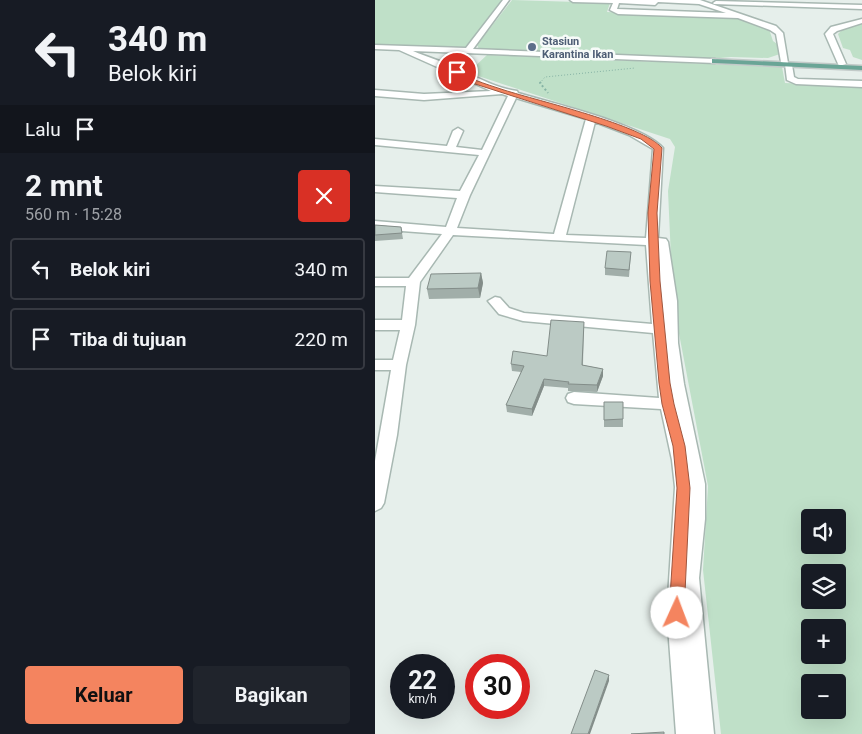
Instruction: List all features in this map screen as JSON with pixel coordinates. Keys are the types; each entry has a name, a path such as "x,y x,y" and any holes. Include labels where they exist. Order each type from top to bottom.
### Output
{"main road":[{"path":"715,61 862,67"},
{"path":"786,64 843,64 862,67"}],"street":[{"path":"467,52 506,0"},
{"path":"573,0 663,5 741,16"},
{"path":"647,0 663,5 700,2 777,30 781,38 790,78 796,81 862,84"},
{"path":"617,3 613,10 616,12 700,2 825,3 862,7"},
{"path":"843,64 829,34 834,29 862,21"},
{"path":"375,47 715,61"},
{"path":"400,48 466,76 471,80 643,137 658,148 657,242 670,301 665,330 668,404 679,446 684,488 677,613 688,734"},
{"path":"375,503 382,435 408,326 413,282 450,231 464,195 485,153 509,92"},
{"path":"375,93 424,97 509,92 630,128 665,144 667,149 657,242"},
{"path":"559,238 591,119"},
{"path":"450,150 458,131"},
{"path":"375,142 485,153"},
{"path":"375,188 464,195"},
{"path":"375,225 559,238 657,242"},
{"path":"375,282 413,282"},
{"path":"495,301 505,310 523,317 665,330"},
{"path":"375,325 408,326"},
{"path":"665,330 695,484 696,519 689,578 702,734"},
{"path":"375,365 399,365"},
{"path":"574,398 668,404"}],"path":[{"path":"553,104 540,83 545,77 636,68"}],"green space":[{"path":"375,0 505,0 470,46 457,49 375,45"},
{"path":"512,0 610,3 607,12 739,17 769,29 773,41 780,46 780,54 768,58 731,57 698,60 479,49 477,45"},
{"path":"862,23 862,60 853,57 850,50 843,48 838,34 842,30"},
{"path":"487,55 782,67 785,83 862,86 862,734 721,734 703,570 708,486 673,302 668,191 675,147 670,139 472,74 471,70"}],"building":[{"path":"375,225 401,227 402,233 375,235"},
{"path":"607,251 631,252 629,270 605,268"},
{"path":"481,273 478,288 427,289 431,274"},
{"path":"551,320 584,322 582,365 603,369 597,385 568,384 569,382 544,379 532,409 506,405 524,366 511,364 513,351 547,356"},
{"path":"604,402 623,402 623,419 604,420"},
{"path":"595,670 609,675 588,734 571,734"},
{"path":"664,732 664,734 631,734"}],"place":[{"name":"Stasiun Karantina Ikan","path":"532,47"}],"route":[{"path":"457,72 471,80 503,92 609,124 643,137 658,148 653,213 655,281 665,383 668,404 679,446 684,488 677,613"}]}
